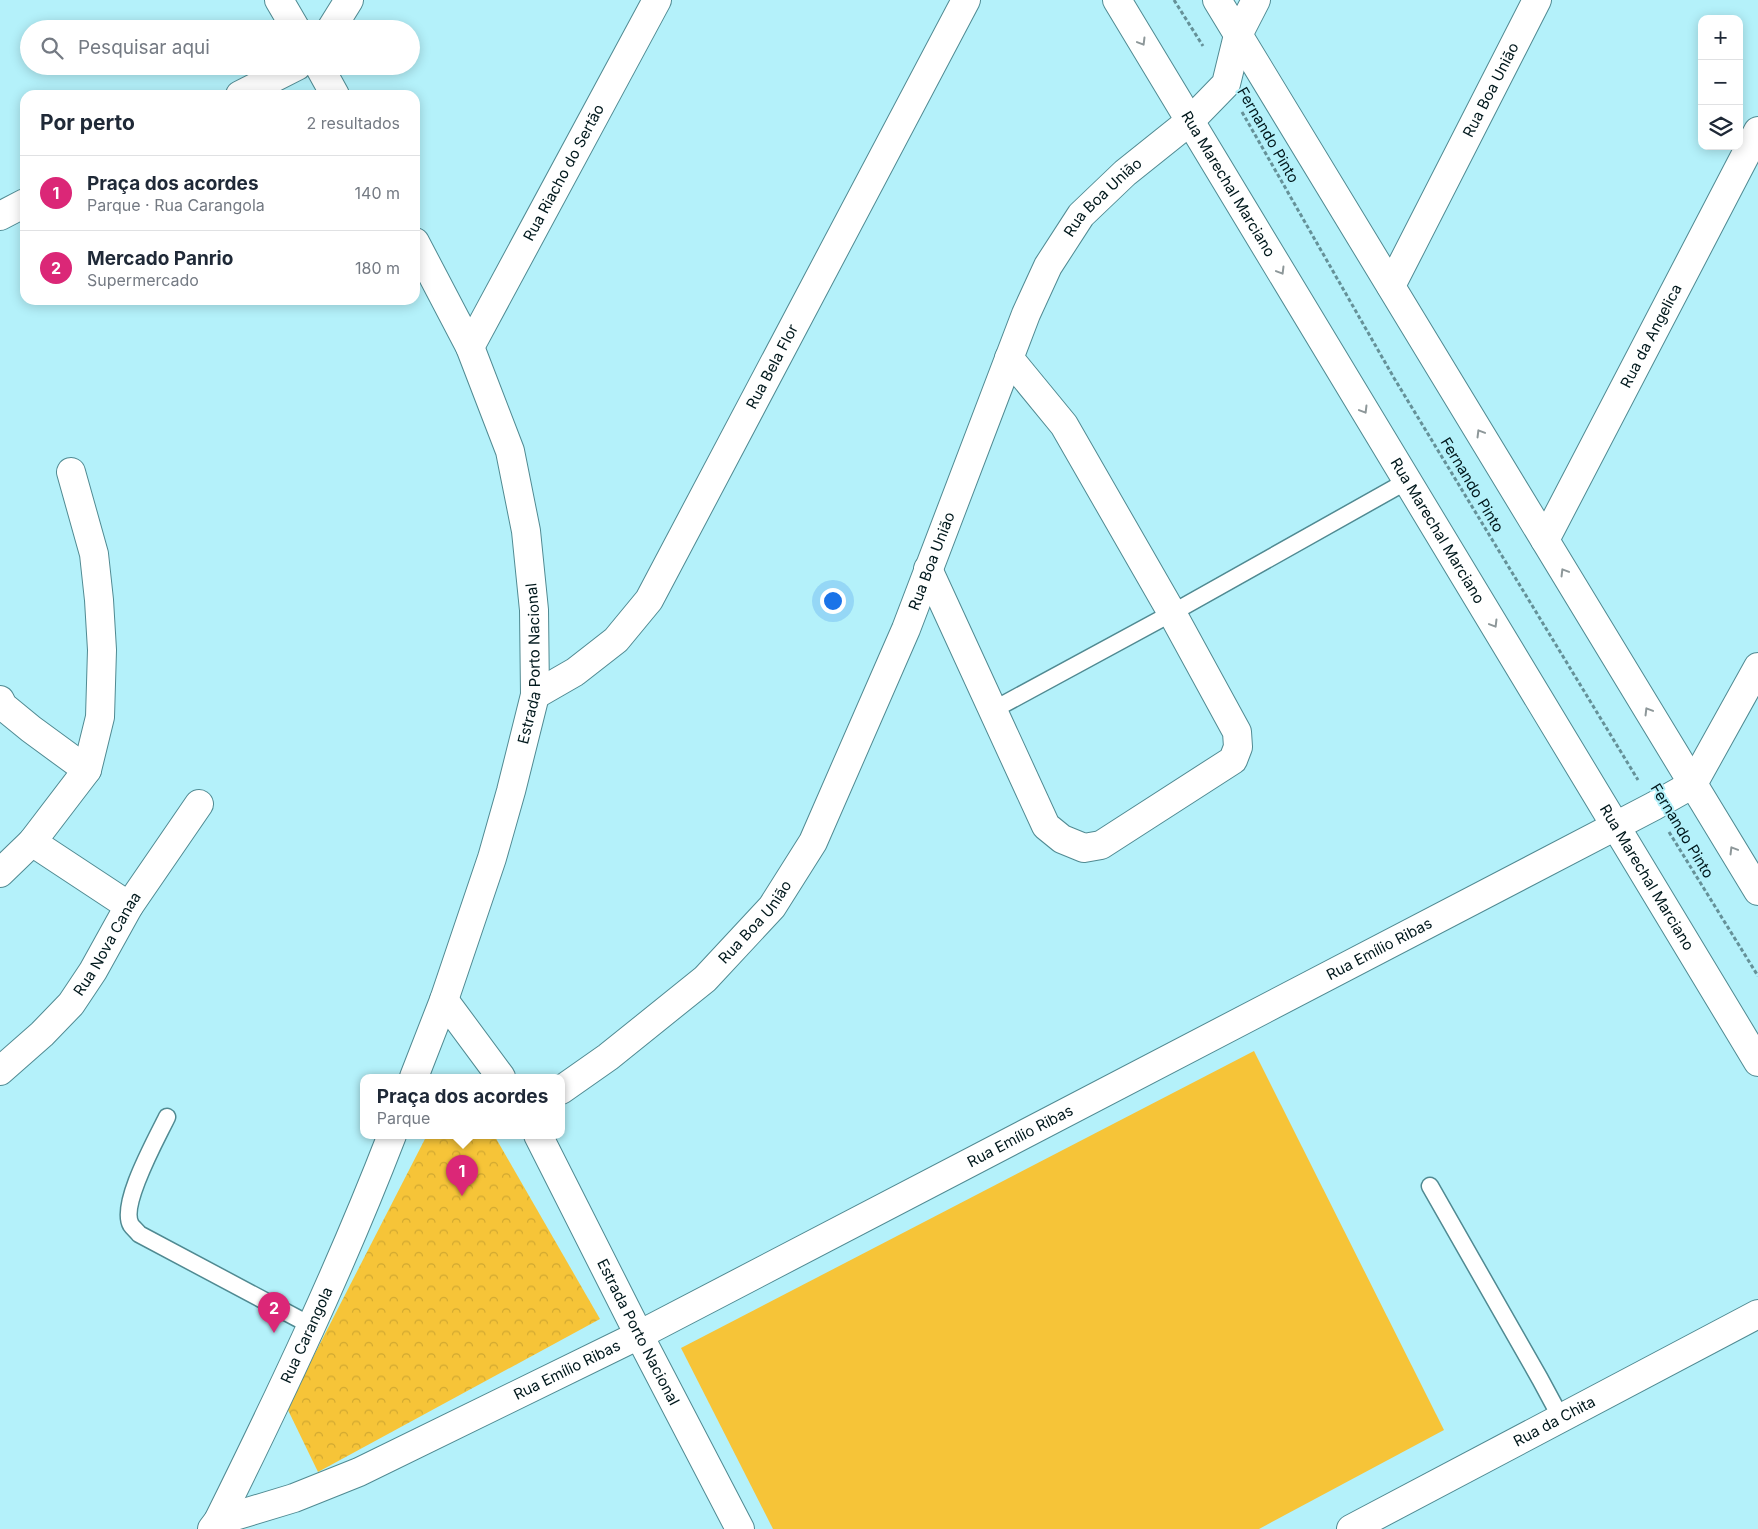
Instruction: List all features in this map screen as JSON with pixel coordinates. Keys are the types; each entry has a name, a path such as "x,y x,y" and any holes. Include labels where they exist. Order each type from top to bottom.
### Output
{"street":[{"path":"279,0 291,20"},
{"path":"337,20 349,0"},
{"name":"Rua Riacho do Sertão","path":"470,347 657,0"},
{"name":"Rua Bela Flor","path":"535,695 575,672 616,640 649,600 966,0"},
{"name":"Rua Marechal Marciano","path":"1117,0 1758,1062"},
{"path":"1217,0 1758,891"},
{"path":"1226,84 1238,35 1256,0"},
{"name":"Rua Boa União","path":"1391,286 1536,0"},
{"path":"250,90 280,75"},
{"path":"323,75 332,90"},
{"name":"Rua Boa União","path":"565,1087 608,1057 705,979 772,907 813,842 906,630 1026,314 1048,266 1081,215 1125,174 1190,121 1226,84"},
{"name":"Rua da Angelica","path":"1545,540 1758,131"},
{"path":"0,216 20,206"},
{"name":"Estrada Porto Nacional","path":"420,252 470,347 510,451 526,532 534,610 535,695 492,858 444,1000"},
{"path":"928,569 1046,826 1062,839 1084,848 1101,845 1233,760 1238,748 1237,732 1172,613 1064,425 1009,358"},
{"path":"0,873 32,842 87,770 100,717 102,650 94,554 71,472"},
{"path":"1693,784 1758,667"},
{"path":"1,705 87,770"},
{"name":"Rua Emílio Ribas","path":"215,1525 294,1498 359,1472 639,1335 1616,826 1693,784"},
{"name":"Rua Nova Canaa","path":"0,1071 42,1034 71,1004 93,971 129,906 199,804"},
{"path":"32,842 129,906"},
{"path":"415,1074 444,1000"},
{"path":"444,1000 499,1074"},
{"name":"Rua Carangola","path":"215,1525 312,1326 360,1218 390,1139"},
{"name":"Estrada Porto Nacional","path":"540,1139 740,1529"},
{"name":"Rua da Chita","path":"1351,1529 1758,1314"}],"lane":[{"path":"993,710 1172,613 1407,481"},
{"path":"167,1117 134,1187 129,1209 130,1225 139,1234 312,1326"},
{"path":"1430,1186 1561,1418"}],"path":[{"name":"Fernando Pinto","path":"1174,0 1226,84 1394,378 1758,976"}],"green space":[{"path":"1254,1051 1444,1430 1259,1529 773,1529 681,1348"},
{"path":"425,1139 496,1139 600,1319 318,1472 287,1408"}],"place":[{"name":"Praça dos acordes","path":"462,1196"},
{"name":"Mercado Panrio","path":"274,1333"}]}
